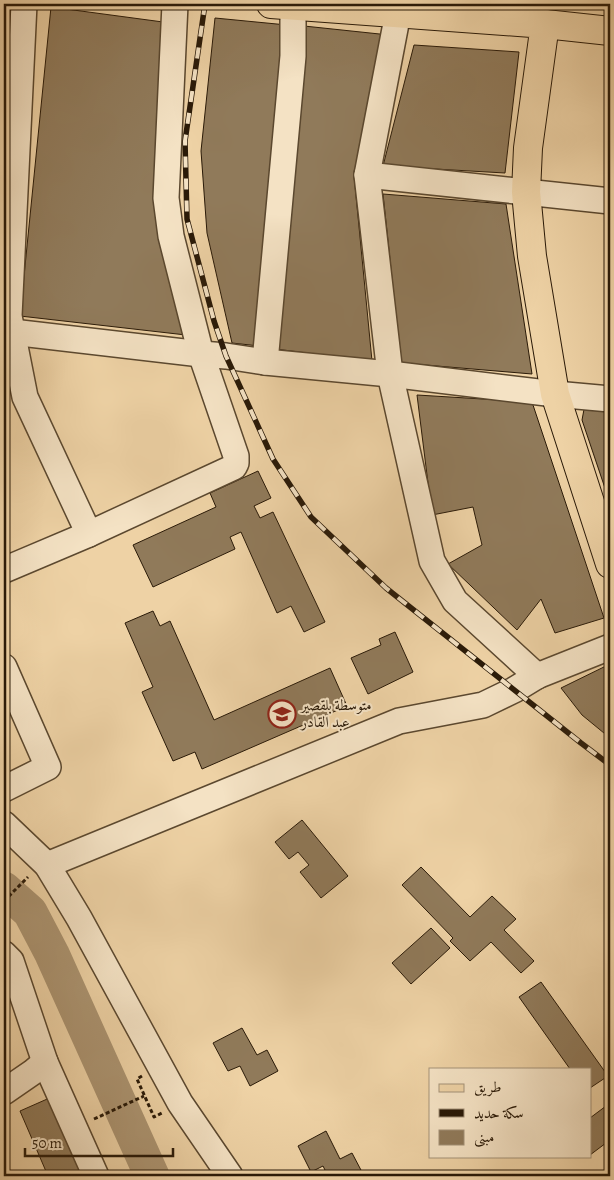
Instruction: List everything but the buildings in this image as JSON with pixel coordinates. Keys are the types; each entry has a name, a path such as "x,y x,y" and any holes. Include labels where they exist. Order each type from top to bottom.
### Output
{"main road":[{"path":"285,4 398,13 549,11 610,31"},
{"path":"549,11 528,148 526,192 532,256 555,394 610,564"}],"street":[{"path":"24,4 9,316 25,397 89,534"},
{"path":"4,570 89,534 234,467 236,463 236,456 201,354 172,236 166,198 175,4"},
{"path":"265,362 292,56 285,4"},
{"path":"398,13 367,175 390,374 432,562 455,601 537,676"},
{"path":"367,175 610,201"},
{"path":"12,332 265,362 610,399"},
{"path":"38,870 398,721 483,705 537,676 610,647"},
{"path":"4,667 48,767 4,789"},
{"path":"4,824 38,870 79,918 180,1103 230,1176"},
{"path":"4,954 11,962 45,1062 96,1176"},
{"path":"4,1092 45,1062"}],"path":[{"path":"4,901 38,870"},
{"path":"137,1079 154,1118"},
{"path":"93,1119 144,1096"}],"waterway":[{"path":"4,889 30,912 52,954 152,1176"}],"railway":[{"path":"205,4 185,141 187,219 214,321 226,356 273,459 311,517 386,588 610,765"}],"place":[{"name":"متوسطة بلقصير عبد القادر","path":"282,714"}]}
